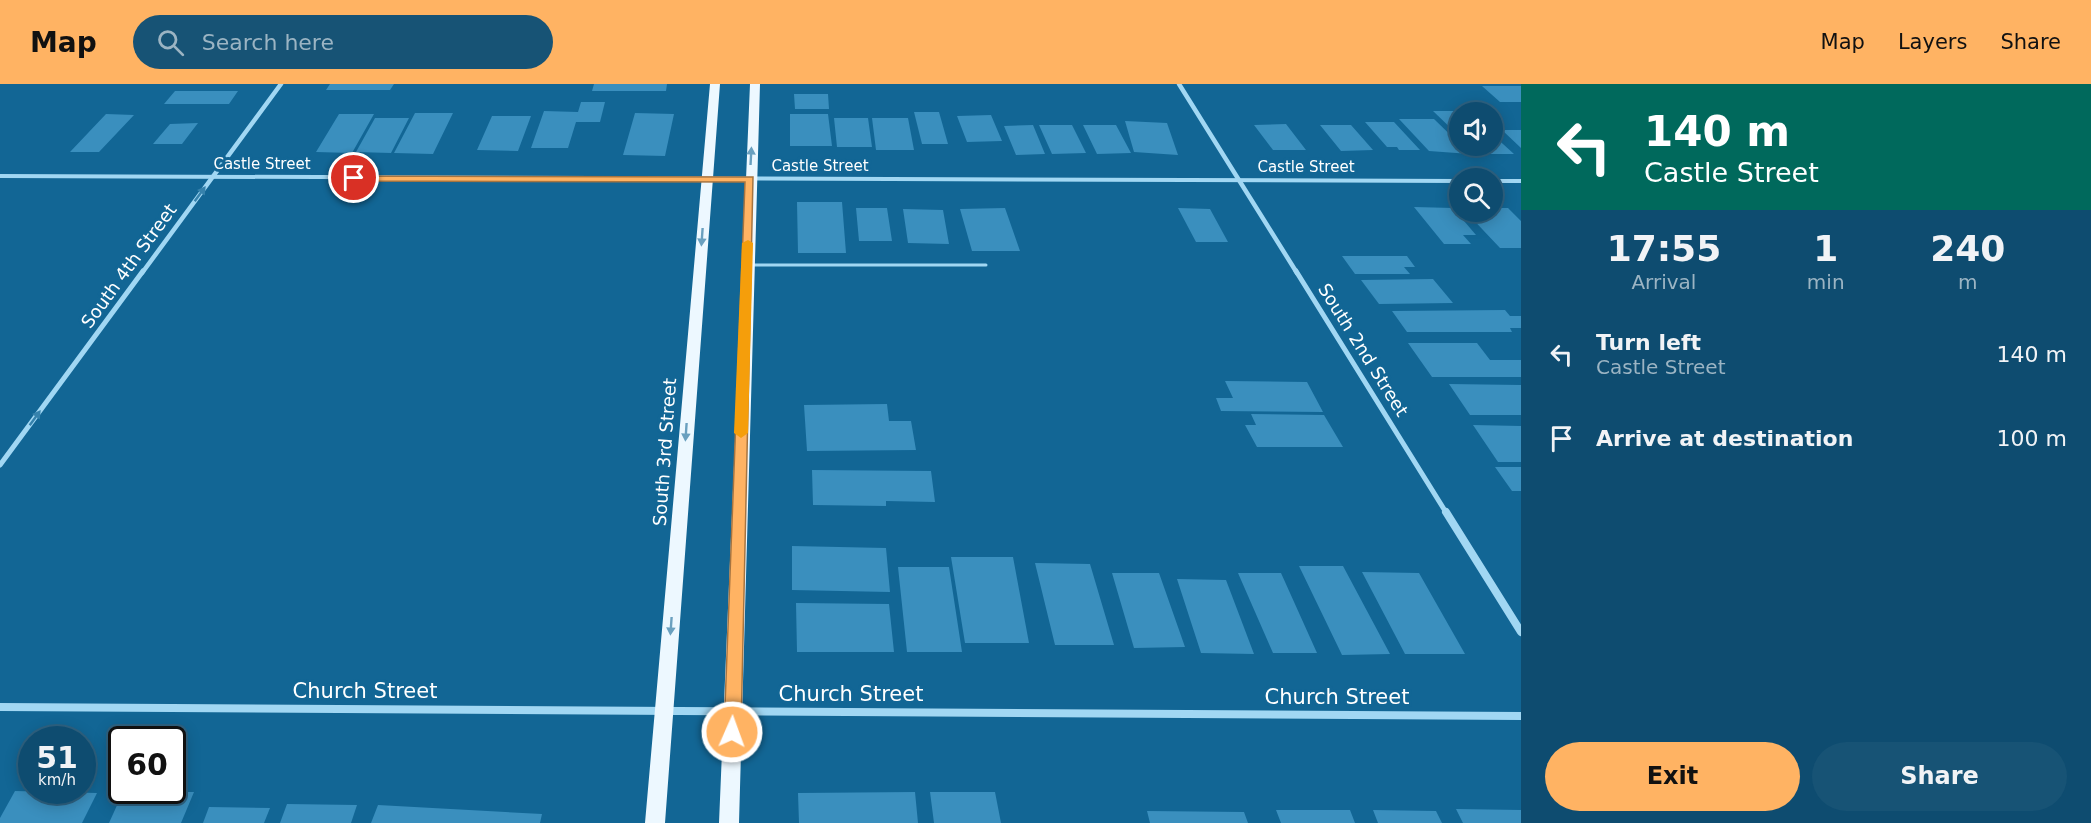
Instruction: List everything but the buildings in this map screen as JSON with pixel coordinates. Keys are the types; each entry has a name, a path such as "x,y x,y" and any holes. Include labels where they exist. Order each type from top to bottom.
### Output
{"main road":[{"name":"South 3rd Street","path":"655,823 715,84"},
{"path":"729,823 755,84"}],"street":[{"name":"South 4th Street","path":"0,465 281,84"},
{"name":"South 2nd Street","path":"1179,84 1521,632"},
{"name":"Castle Street","path":"0,177 1449,181"},
{"path":"1503,181 1521,182"},
{"name":"Church Street","path":"0,707 1521,716"}],"lane":[{"path":"747,265 986,265"}],"slow traffic":[{"path":"741,433 748,243"}],"route":[{"path":"354,178 750,179 732,732"}]}
